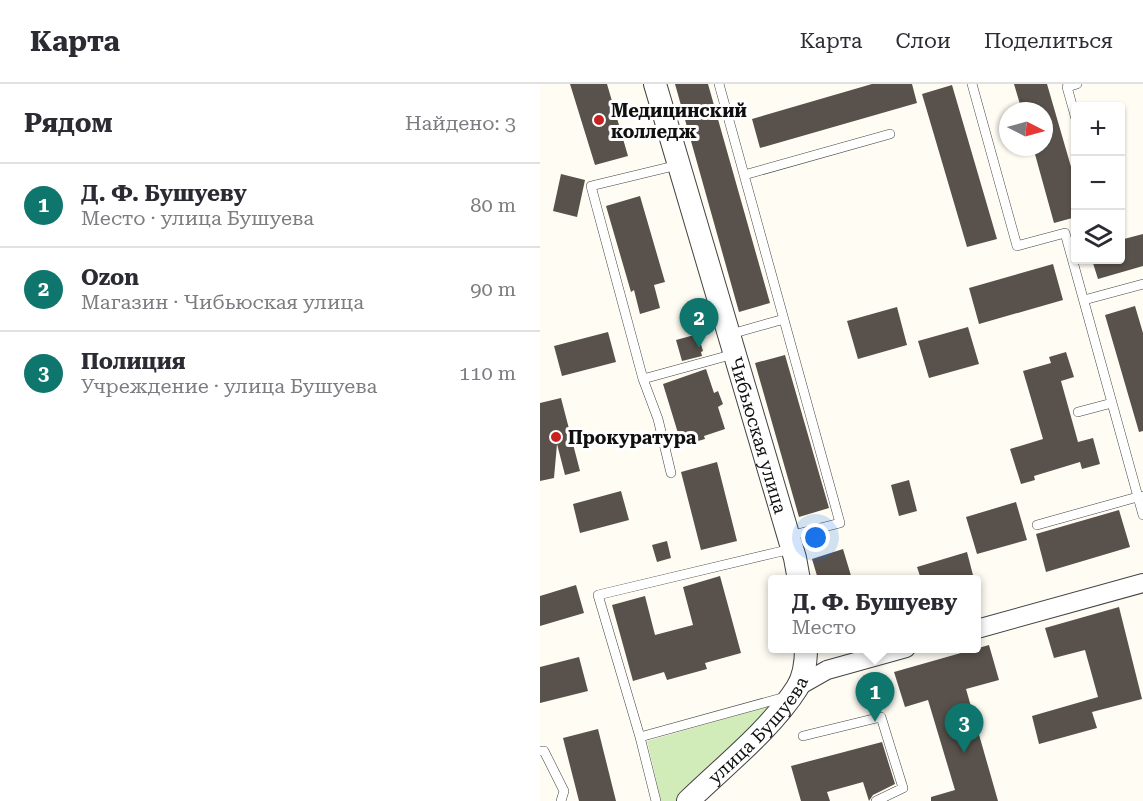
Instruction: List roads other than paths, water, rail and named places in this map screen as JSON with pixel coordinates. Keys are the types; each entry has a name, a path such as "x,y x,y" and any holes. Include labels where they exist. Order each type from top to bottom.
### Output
{"street":[{"name":"Чибьюская улица","path":"655,84 735,340 793,540 798,575"},
{"path":"981,628 1143,583"},
{"path":"794,692 806,664 806,653"},
{"name":"улица Бушуева","path":"688,801 768,723 794,692 827,670 888,653"}],"lane":[{"path":"656,801 640,737 598,595 793,540 840,523 719,84"},
{"path":"972,84 1017,246 1065,232 1112,403 1141,496 1143,515"},
{"path":"1071,102 1067,87 1077,84"},
{"path":"744,175 890,134"},
{"path":"671,473 658,419 643,378 591,186 680,164"},
{"path":"1084,300 1143,284"},
{"path":"643,378 784,320"},
{"path":"1078,412 1112,403"},
{"path":"1037,525 1141,496"},
{"path":"640,737 794,692"},
{"path":"803,736 881,717 903,788 876,801"},
{"path":"540,751 544,751 564,791 561,801"}],"place":[{"name":"Медицинский колледж","path":"599,120"},
{"name":"Ozon","path":"699,348"},
{"name":"Прокуратура","path":"556,437"},
{"name":"Д. Ф. Бушуеву","path":"875,722"},
{"name":"Полиция","path":"964,753"}]}
